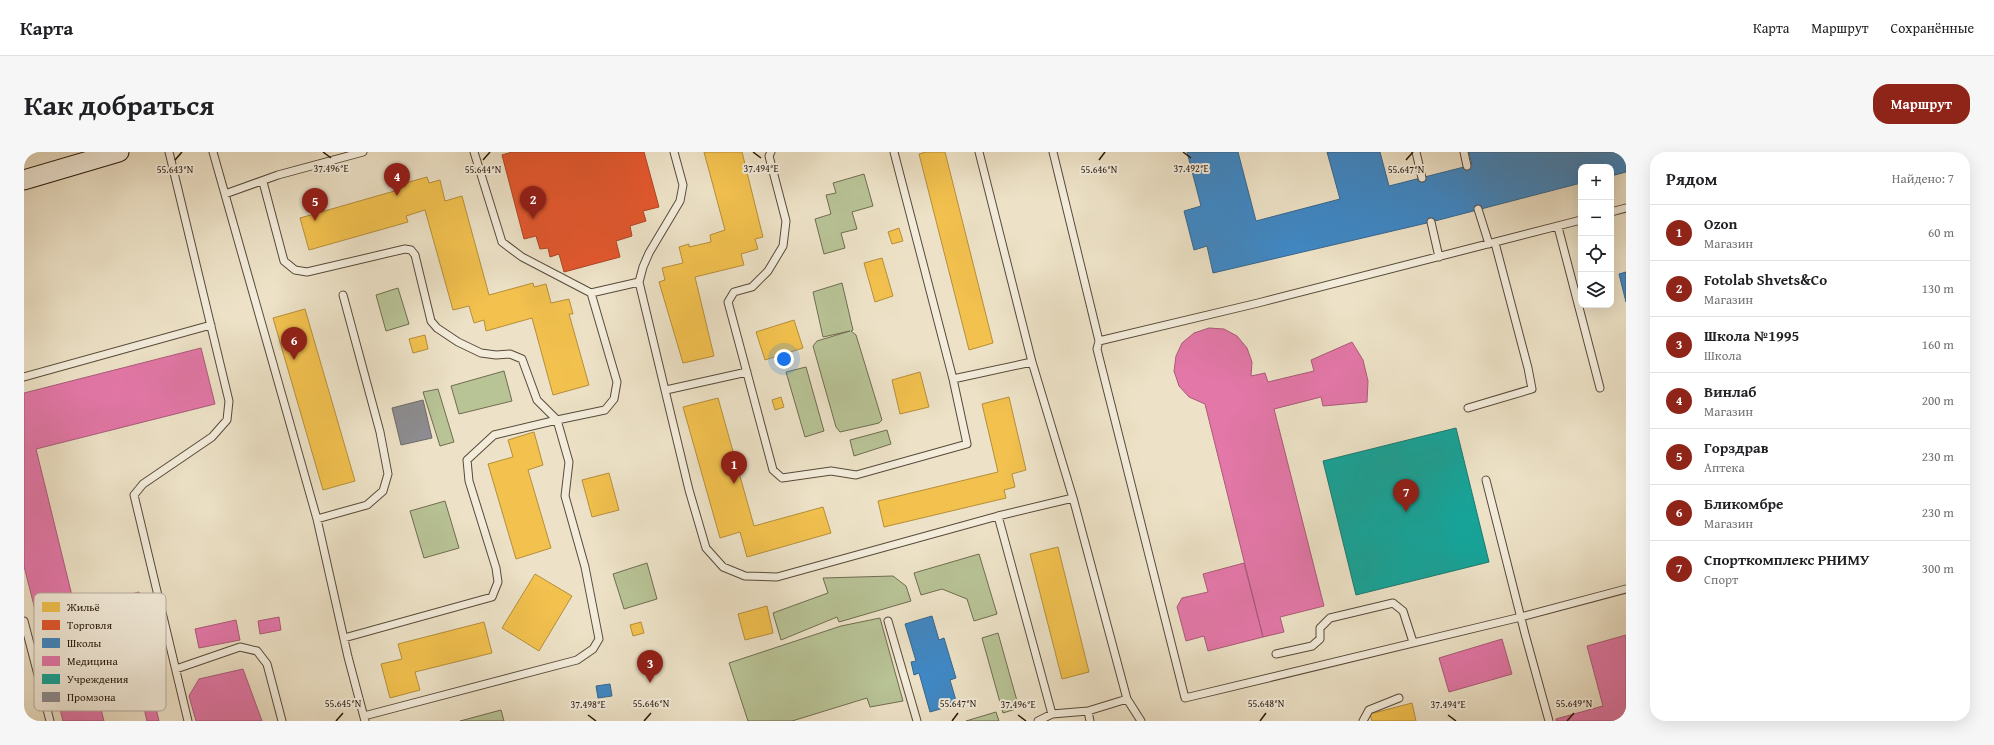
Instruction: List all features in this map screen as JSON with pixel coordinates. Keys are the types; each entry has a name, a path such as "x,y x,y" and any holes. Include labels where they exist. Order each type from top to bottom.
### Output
{"main road":[{"path":"24,180 119,152"}],"lane":[{"path":"158,593 134,495 143,484 212,437 227,420 229,401 169,152"},
{"path":"213,152 318,519 344,638 364,719 577,660 592,649 599,639 585,567 565,496 569,462 557,420 537,400 522,359 510,354 496,355 481,353 458,342 437,328 431,320 415,255 411,250 405,250 307,272 295,270 284,261 263,182"},
{"path":"225,194 263,182 278,175 363,152"},
{"path":"474,152 502,242 522,257 591,293 640,282"},
{"path":"674,152 683,185 680,201 649,253 643,267 640,282 689,490 706,548 723,567 745,576 777,577 998,516 1073,498"},
{"path":"771,152 769,156 786,221 783,246 768,270 752,287 734,292 728,302 773,470 782,478 831,471 856,475 967,444 953,379 894,152"},
{"path":"979,152 1032,362 1073,498 1127,699 1141,721"},
{"path":"1053,152 1099,341 1097,349 1185,698 1520,617 1626,589"},
{"path":"1416,152 1422,178"},
{"path":"1464,152 1467,166"},
{"path":"1614,211 1626,208"},
{"path":"1468,408 1532,389 1528,368 1492,244 1478,209"},
{"path":"1099,341 1258,303 1578,221"},
{"path":"1431,222 1439,257"},
{"path":"1558,227 1600,388"},
{"path":"344,638 492,597 498,582 496,568 469,481 467,460 494,435 605,410 614,399 616,382 591,293"},
{"path":"318,519 367,505 384,491 388,474 380,432 343,295"},
{"path":"24,377 211,325"},
{"path":"953,379 1032,362"},
{"path":"666,390 747,372"},
{"path":"1486,480 1520,617 1549,721"},
{"path":"998,516 1052,714"},
{"path":"1276,654 1312,646 1320,639 1320,628 1330,618 1393,603 1402,611 1413,642"},
{"path":"24,621 34,659"},
{"path":"888,621 917,721"},
{"path":"166,628 188,721"},
{"path":"176,669 240,647 256,651 268,664 282,721"},
{"path":"1363,721 1369,710 1400,698"},
{"path":"1038,721 1052,714 1088,711 1127,699"},
{"path":"47,711 50,721"},
{"path":"1088,711 1090,721"}],"green space":[{"path":"864,174 873,206 852,212 857,229 841,233 845,248 824,254 815,219 831,214 826,195 836,193 833,183"},
{"path":"842,283 853,330 851,331 856,335 882,420 879,423 840,432 836,427 813,346 817,341 850,331 823,337 813,292"},
{"path":"398,288 409,324 386,331 376,295"},
{"path":"806,367 824,431 805,437 786,372"},
{"path":"504,371 512,401 459,414 451,386"},
{"path":"438,389 454,442 440,446 423,392"},
{"path":"887,430 891,444 854,456 850,440"},
{"path":"445,501 459,548 424,558 410,511"},
{"path":"979,554 997,614 974,621 967,599 942,589 921,595 914,573"},
{"path":"647,563 657,599 624,609 613,574"},
{"path":"893,576 906,586 911,601 839,622 837,617 781,640 773,613 828,593 823,578"},
{"path":"880,618 903,701 870,707 867,698 792,721 748,721 729,663 841,626"},
{"path":"998,633 1019,708 1003,713 982,638"},
{"path":"501,710 504,721 460,721"},
{"path":"996,712 999,721 966,721"}],"building: Жильё":[{"path":"704,152 742,152 763,237 755,239 758,249 741,254 744,265 695,277 714,356 683,363 659,282 665,280 662,268 683,263 679,247 689,244 689,247 711,242 710,235 725,230"},
{"path":"926,152 945,152 993,343 969,350 919,154"},
{"path":"427,177 429,183 440,180 445,201 462,196 489,295 533,283 534,287 546,284 551,303 569,299 573,314 569,314 589,385 553,395 532,318 486,331 484,320 474,323 469,306 453,310 425,210 406,216 408,222 309,250 300,218 398,190 398,185"},
{"path":"899,228 903,241 892,244 888,232"},
{"path":"882,258 893,296 875,302 864,263"},
{"path":"305,309 355,481 323,490 273,318"},
{"path":"794,320 803,348 765,360 756,332"},
{"path":"425,335 428,349 413,353 409,339"},
{"path":"920,372 929,407 900,414 892,380"},
{"path":"781,397 784,407 775,410 772,400"},
{"path":"1009,397 1026,470 1012,474 1015,487 1004,490 1006,498 884,527 878,501 998,472 982,404"},
{"path":"718,398 754,526 823,507 831,533 747,557 740,532 720,538 683,407"},
{"path":"534,432 543,465 528,470 551,548 516,559 488,464 513,457 508,440"},
{"path":"609,473 619,510 592,517 582,480"},
{"path":"1058,547 1089,672 1062,679 1030,554"},
{"path":"535,574 572,596 539,651 502,628"},
{"path":"767,606 773,633 745,640 738,614"},
{"path":"484,622 492,653 415,672 420,690 390,698 381,664 402,659 398,644"},
{"path":"641,622 644,633 633,636 630,625"},
{"path":"1412,703 1416,721 1372,721 1370,714"}],"building: Торговля":[{"path":"512,152 644,152 659,207 643,211 646,221 630,226 632,236 616,241 620,257 564,272 559,254 550,257 548,248 540,249 536,236 524,239 502,155"}],"building: Школы":[{"path":"1187,152 1238,152 1256,221 1340,199 1327,152 1380,152 1389,186 1472,165 1469,152 1626,152 1626,172 1614,175 1614,164 1578,164 1578,184 1431,222 1213,273 1207,246 1194,250 1184,211 1201,206"},
{"path":"1626,272 1626,302 1619,274"},
{"path":"932,616 939,640 944,638 956,678 950,680 957,704 930,712 919,673 914,675 911,662 916,661 905,624"},
{"path":"610,684 612,696 598,698 596,686"}],"building: Медицина":[{"path":"1209,328 1224,329 1237,336 1247,348 1252,362 1251,376 1265,373 1268,382 1314,371 1311,360 1352,342 1363,360 1368,381 1367,402 1323,406 1321,397 1274,409 1324,606 1280,617 1284,632 1263,637 1205,404 1189,397 1179,386 1174,371 1176,356 1182,343 1194,333"},
{"path":"201,348 215,404 36,449 71,593 34,593 34,606 24,566 24,393"},
{"path":"1244,563 1263,637 1208,651 1204,636 1186,641 1177,607 1182,598 1208,592 1203,574"},
{"path":"279,617 281,630 260,634 258,621"},
{"path":"236,620 240,640 199,648 195,629"},
{"path":"1626,635 1626,721 1556,721 1556,719 1603,706 1587,646"},
{"path":"1502,639 1512,674 1449,692 1439,658"},
{"path":"243,669 262,721 196,721 189,696 199,679"},
{"path":"60,711 101,711 104,721 63,721"},
{"path":"145,711 157,711 159,721 147,721"}],"building: Учреждения":[{"path":"1456,428 1489,562 1356,595 1323,461"}],"building: Промзона":[{"path":"423,400 432,438 401,445 392,408"}],"place":[{"name":"Винлаб","path":"397,196"},
{"name":"Fotolab Shvets&Co","path":"533,219"},
{"name":"Горздрав","path":"315,221"},
{"name":"Бликомбре","path":"294,360"},
{"name":"Ozon","path":"734,484"},
{"name":"Спорткомплекс РНИМУ","path":"1406,512"},
{"name":"Школа №1995","path":"650,683"}]}
